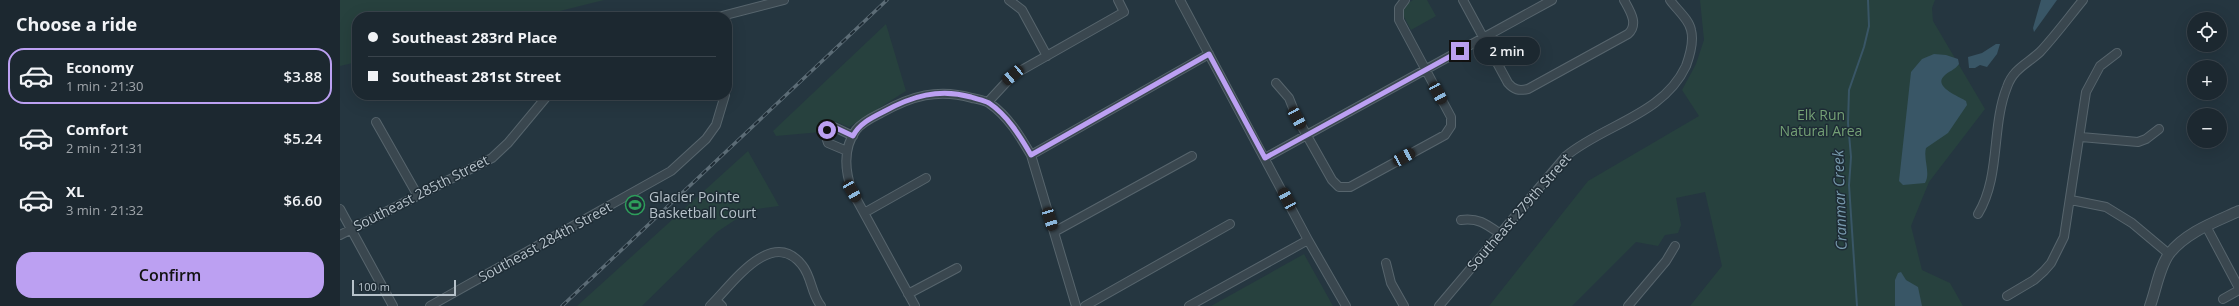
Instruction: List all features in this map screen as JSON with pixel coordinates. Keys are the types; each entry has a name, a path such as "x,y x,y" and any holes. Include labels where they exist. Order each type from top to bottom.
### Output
{"street":[{"path":"732,13 784,0"},
{"path":"1009,0 1022,10 1047,56"},
{"path":"988,102 1013,75 1124,12 1118,0"},
{"path":"1180,0 1308,240 1346,306"},
{"path":"1276,83 1289,98 1306,135 1332,180 1339,187 1350,187 1445,135 1451,126 1451,117 1399,20 1399,8 1405,0"},
{"path":"1463,0 1508,83 1516,90 1528,89 1628,34 1633,26 1633,16 1624,0"},
{"path":"1265,158 1552,0"},
{"name":"Southeast 279th Street","path":"1438,306 1566,156 1664,96 1682,74 1691,48 1691,29 1670,0"},
{"path":"1978,214 1988,195 2002,102 2009,81 2017,69 2040,51 2083,0"},
{"path":"2007,296 2034,280 2051,263 2064,237 2081,138 2086,92 2090,82 2100,66 2117,53"},
{"path":"1031,155 1209,54"},
{"path":"915,306 852,191 847,179 846,160 853,136 857,129 869,119 902,101 922,95 940,92 960,94 988,102 1008,121 1031,155 1076,306"},
{"name":"Southeast 285th Street","path":"340,236 351,229 492,158 508,143 544,100"},
{"name":"Southeast 284th Street","path":"430,306 659,179 680,164 706,139 716,125 724,100"},
{"path":"376,122 418,196"},
{"path":"848,151 828,143 825,134 827,130 834,127 853,136"},
{"path":"2081,138 2138,142 2159,129"},
{"path":"1054,232 1192,156"},
{"path":"864,213 926,178"},
{"path":"2071,200 2095,204 2111,210 2132,224 2169,254"},
{"path":"340,209 394,306"},
{"path":"2150,306 2169,254 2185,239 2206,226 2239,210"},
{"path":"1461,220 1474,219 1482,221 1499,233"},
{"path":"1085,306 1230,224"},
{"path":"2206,226 2239,289 2223,299"},
{"path":"1189,306 1308,240"},
{"path":"1628,306 1666,261 1675,246"},
{"path":"710,306 719,303 757,259 770,253 782,253 789,255 802,265 812,292 822,306"},
{"path":"1386,263 1391,283 1404,306"},
{"path":"908,294 958,268"}],"green space":[{"path":"340,0 604,0 556,12 352,12 352,63 340,66"},
{"path":"1413,0 1427,0 1436,16 1411,30 1402,13 1408,3"},
{"name":"Elk Run Natural Area","path":"1700,0 1935,0 1932,8 1933,21 1985,109 1929,182 1911,226 1922,270 1950,283 1963,306 1690,306 1722,266 1705,192 1676,198 1681,225 1678,233 1665,235 1658,246 1636,242 1572,306 1489,306 1588,181 1699,116 1682,90 1696,64 1704,40"},
{"path":"886,24 906,91 849,127 834,121 828,124 821,132 776,136 773,131"},
{"path":"748,151 779,206 750,210 717,232 642,306 577,306"},
{"name":"Glacier Pointe Basketball Court","path":"640,198 644,204 630,212 626,205"},
{"path":"1304,254 1333,306 1211,306"}],"water":[{"path":"2041,0 2057,0 2034,32 2033,28"},
{"path":"1996,44 2000,44 1997,54 1987,67 1980,65 1975,68 1969,68 1968,57 1982,53"},
{"path":"1934,54 1946,55 1958,59 1959,64 1956,68 1944,76 1942,84 1948,91 1966,101 1967,105 1948,133 1926,148 1925,157 1927,179 1925,183 1903,185 1899,181 1911,72 1922,59"},
{"path":"1901,272 1906,280 1918,287 1922,306 1895,306 1895,280 1898,273"}],"waterway":[{"name":"Cranmar Creek","path":"1857,306 1849,185 1851,157 1848,123 1849,90 1864,47 1869,26 1868,0"}],"railway":[{"path":"562,306 887,0"}],"place":[{"name":"Glacier Pointe Basketball Court","path":"635,205"}],"route":[{"path":"827,130 834,127 853,136 857,129 869,119 902,101 922,95 940,92 960,94 988,102 1008,121 1019,135 1031,155 1209,54 1265,158 1460,51"}]}
